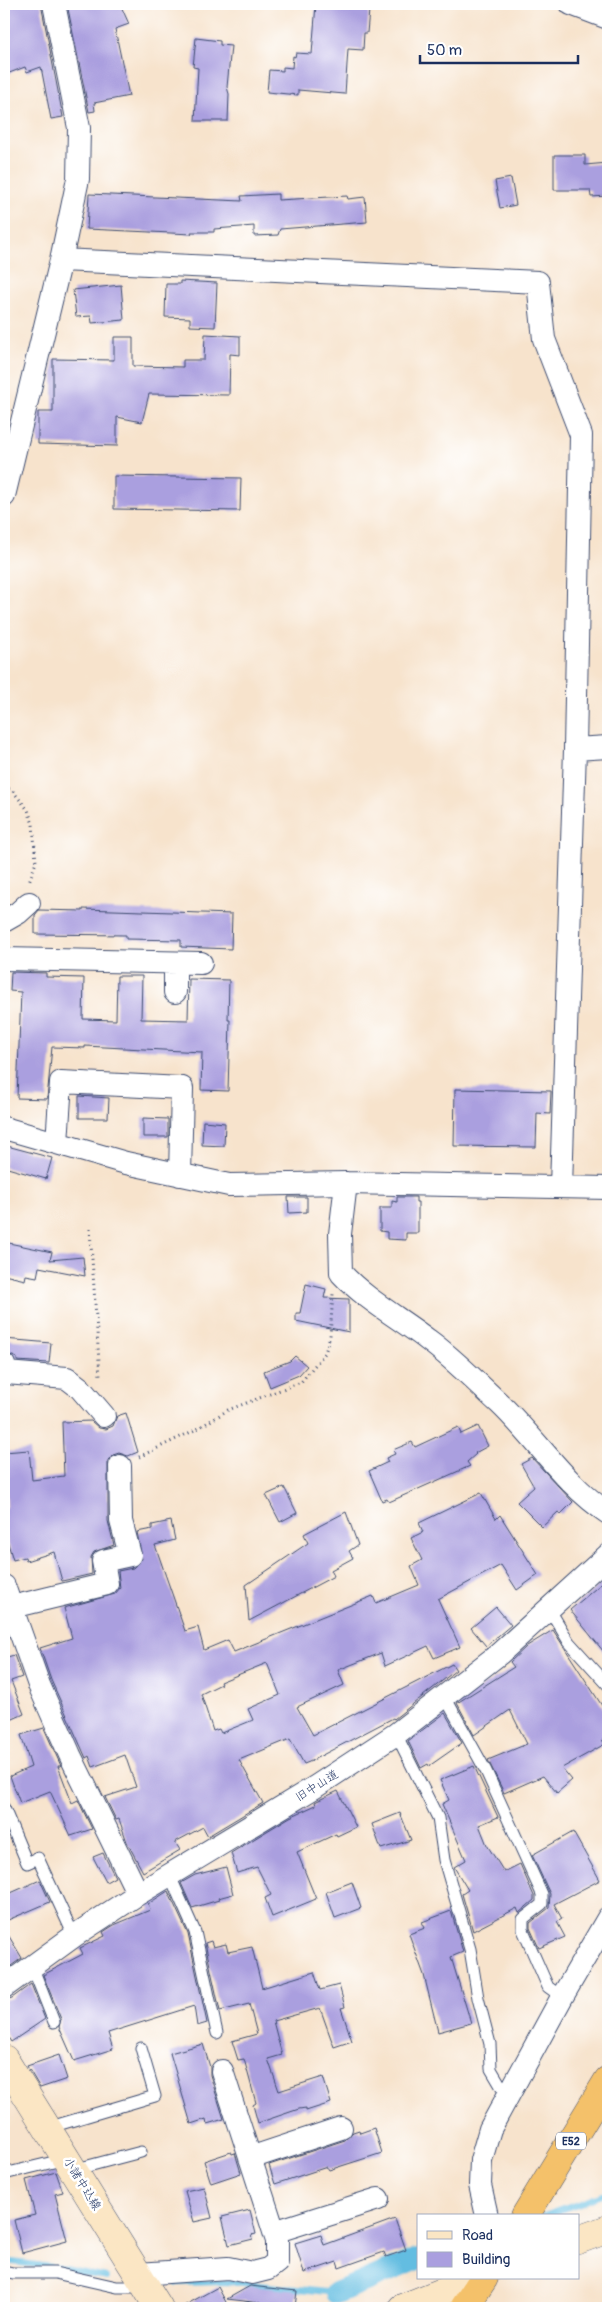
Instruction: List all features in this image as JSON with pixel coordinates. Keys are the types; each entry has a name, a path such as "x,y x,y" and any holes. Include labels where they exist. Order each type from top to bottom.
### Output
{"highway":[{"name":"E52","path":"530,2209 608,2080"},
{"path":"464,2308 483,2280"}],"main road":[{"name":"小諸中込線","path":"4,2060 148,2290"},
{"path":"580,2239 608,2229"},
{"path":"402,2308 473,2280"}],"street":[{"path":"4,496 61,260 78,179 80,154 78,128 54,4"},
{"path":"571,4 608,18"},
{"path":"61,260 538,282 544,339 581,435 575,749 561,1187"},
{"path":"575,749 608,747"},
{"path":"4,921 18,914 29,894"},
{"path":"4,959 201,963"},
{"path":"175,963 175,992"},
{"path":"57,1143 61,1082 182,1088 180,1175"},
{"path":"4,1128 126,1163 229,1185 346,1183 608,1188"},
{"path":"346,1183 340,1234 340,1273 355,1288 436,1347 500,1404 568,1481 608,1513"},
{"path":"4,1365 6,1373 67,1378 80,1388 104,1416"},
{"path":"8,1609 107,1584 103,1562 130,1555 121,1521 120,1466"},
{"name":"旧中山道","path":"4,1987 74,1936 138,1894 315,1788 396,1734 445,1697 550,1610 608,1555"},
{"path":"4,1586 8,1609 39,1685 70,1755 138,1894"},
{"path":"487,2214 480,2185 481,2160 490,2129 562,1997 608,1918"},
{"path":"148,2290 228,2268 252,2272 268,2269 277,2262 277,2241 222,2071"},
{"path":"250,2158 341,2128"},
{"path":"274,2232 378,2199"}],"lane":[{"path":"550,1610 569,1642 608,1686"},
{"path":"445,1697 486,1771 542,1894 542,1904 523,1919 523,1930 548,1987 562,1997"},
{"path":"396,1734 438,1818 444,1860 470,1949 478,1998 490,2044 491,2070 501,2086 511,2090"},
{"path":"4,1808 27,1863 38,1858 74,1936"},
{"path":"170,1876 195,1932 217,2033"},
{"path":"32,1966 54,2022"},
{"path":"47,2128 155,2096 142,2048"},
{"path":"4,2174 141,2152"},
{"path":"4,2271 13,2273 55,2273 117,2287 148,2290"}],"path":[{"path":"4,787 12,790 28,810 33,824 36,862 29,894"},
{"path":"90,1229 100,1379"},
{"path":"120,1466 197,1429 228,1410 301,1382 325,1353 330,1336 331,1300 340,1273"}],"building":[{"path":"4,4 41,4 63,117 51,119 41,67 27,72 25,67 4,75"},
{"path":"67,4 120,4 129,24 115,29 129,96 94,103 95,111 89,112"},
{"path":"316,4 367,4 366,10 369,10 367,33 364,33 363,50 348,49 345,94 298,90 298,95 267,92 269,70 283,71 283,67 292,68 293,56 295,57 296,53 312,54"},
{"path":"196,38 220,41 220,45 231,46 227,87 229,94 228,121 195,121 198,68 193,67"},
{"path":"554,155 585,155 585,165 608,163 608,196 591,197 590,190 554,190"},
{"path":"511,178 516,205 500,208 495,181"},
{"path":"89,194 242,201 241,196 278,194 278,200 347,196 348,199 365,197 367,222 280,229 278,235 254,236 254,226 214,229 214,232 191,232 192,234 87,229"},
{"path":"180,281 217,283 215,327 190,326 190,318 165,317 166,284 180,284"},
{"path":"121,285 124,320 92,323 91,316 76,317 73,290"},
{"path":"205,334 240,336 240,355 230,354 229,395 149,394 142,422 117,417 117,446 38,444 38,412 53,412 53,359 114,360 114,337 133,337 133,366 183,367 183,360 204,360"},
{"path":"114,476 241,478 240,511 114,509"},
{"path":"83,909 232,914 231,949 181,947 181,940 126,939 126,935 35,934 35,915 39,910 83,911"},
{"path":"11,972 46,973 46,977 84,978 83,1019 116,1020 117,976 142,976 141,1019 188,1020 189,979 229,980 228,1091 201,1090 202,1052 85,1046 85,1048 52,1047 47,1099 17,1098 21,992 10,991"},
{"path":"455,1089 551,1091 550,1114 537,1113 536,1147 454,1146"},
{"path":"79,1096 109,1098 108,1118 79,1118"},
{"path":"143,1118 168,1119 168,1137 143,1137"},
{"path":"203,1121 225,1123 224,1146 202,1145"},
{"path":"7,1146 52,1158 46,1179 4,1167"},
{"path":"288,1197 307,1197 307,1212 289,1213"},
{"path":"397,1197 416,1197 416,1202 418,1202 418,1233 406,1233 406,1240 387,1239 387,1232 380,1231 380,1208 392,1208 392,1201 397,1202"},
{"path":"4,1242 52,1252 50,1260 83,1257 85,1276 39,1267 37,1277 26,1275 25,1280 4,1275"},
{"path":"306,1284 326,1289 324,1298 349,1299 349,1332 296,1321 296,1313 300,1313"},
{"path":"4,1339 51,1343 49,1363 17,1361 17,1358 4,1352"},
{"path":"295,1356 307,1366 299,1375 270,1387 264,1371 290,1361"},
{"path":"126,1413 138,1452 128,1456 119,1453 113,1455 108,1460 108,1521 114,1545 94,1552 91,1557 92,1574 62,1581 54,1552 26,1561 25,1557 13,1560 4,1530 4,1508 7,1507 4,1452 29,1450 32,1480 64,1476 62,1422 91,1421 99,1428 106,1429 113,1426 117,1416"},
{"path":"478,1426 488,1446 475,1453 467,1462 470,1466 389,1502 387,1499 382,1501 369,1471 388,1462 386,1458 395,1454 393,1450 412,1442 415,1447 458,1427 461,1434"},
{"path":"532,1458 573,1502 561,1514 558,1512 542,1527 517,1502 534,1487 521,1464"},
{"path":"284,1487 297,1513 280,1522 266,1495"},
{"path":"481,1493 496,1519 500,1515 538,1575 517,1590 501,1565 438,1599 460,1647 434,1658 428,1646 385,1666 381,1653 338,1670 344,1685 297,1707 313,1735 452,1664 456,1670 394,1719 309,1762 304,1764 290,1739 239,1760 263,1803 208,1836 203,1827 175,1842 180,1850 143,1872 127,1842 119,1819 116,1820 105,1797 136,1787 125,1755 93,1767 89,1756 86,1758 51,1680 40,1648 72,1638 64,1608 115,1594 120,1588 118,1571 133,1568 142,1559 137,1532 152,1529 152,1525 171,1521 175,1540 155,1545 185,1631 198,1627 204,1650 228,1640 234,1652 373,1596 376,1603 419,1585 411,1566 422,1560 411,1538 423,1532 419,1523","holes":["267,1663 280,1695 248,1709 253,1720 221,1733 219,1729 213,1731 201,1694 221,1684 220,1682"]},
{"path":"346,1512 358,1545 349,1551 353,1558 331,1570 334,1576 249,1621 246,1585 308,1543 304,1534"},
{"path":"608,1578 608,1657 570,1610"},
{"path":"496,1607 511,1625 486,1646 471,1628"},
{"path":"553,1630 608,1715 608,1737 602,1740 605,1744 562,1768 572,1780 557,1793 543,1776 504,1793 488,1760 527,1744 510,1710 474,1735 457,1703 514,1667 510,1662 527,1646"},
{"path":"14,1655 22,1677 11,1681 24,1714 4,1723 4,1658"},
{"path":"445,1713 462,1743 429,1766 428,1764 421,1768 408,1741"},
{"path":"44,1728 61,1766 58,1766 72,1803 78,1800 92,1829 71,1836 50,1791 20,1803 10,1776 31,1767 21,1735"},
{"path":"474,1766 498,1817 479,1825 487,1845 504,1872 520,1864 534,1900 519,1913 517,1908 473,1931 462,1894 468,1890 454,1867 466,1860 442,1804 449,1800 440,1780"},
{"path":"338,1791 356,1827 297,1852 316,1899 272,1917 265,1898 271,1895 257,1867 237,1873 231,1853 290,1817 316,1805 315,1802"},
{"path":"400,1813 411,1840 381,1849 372,1824"},
{"path":"573,1832 600,1880 554,1904 562,1919 557,1922 565,1937 539,1948 530,1928 530,1923 549,1908 550,1894 532,1855"},
{"path":"103,1853 115,1877 106,1882 93,1857"},
{"path":"226,1867 233,1894 192,1908 181,1883 195,1875"},
{"path":"40,1880 50,1902 8,1920 4,1910 4,1896"},
{"path":"352,1882 361,1908 335,1918 326,1892"},
{"path":"168,1891 188,1934 207,2023 197,2026 194,2006 108,2033 113,2049 74,2061 59,2027 61,2019 43,1975 83,1954 80,1948 105,1936 103,1932 114,1925 150,1910 148,1904"},
{"path":"451,1911 463,1952 451,1957 471,2023 438,2032 424,1975 409,1934 425,1928 422,1922"},
{"path":"4,1928 22,1958 4,1971"},
{"path":"211,1941 213,1947 226,1944 228,1952 252,1947 262,1988 314,1972 320,1990 339,1985 345,2007 341,2008 352,2041 334,2047 320,2008 273,2021 282,2055 268,2059 279,2091 323,2077 331,2103 306,2111 306,2108 299,2109 258,2123 253,2105 256,2103 244,2059 238,2060 232,2041 257,2034 249,2004 220,2011 205,1943"},
{"path":"31,1984 45,2019 11,2042 4,2031 4,2000 12,1998"},
{"path":"203,2044 210,2067 210,2075 224,2119 207,2124 206,2119 191,2124 170,2053"},
{"path":"59,2055 67,2079 40,2088 27,2066"},
{"path":"374,2128 382,2153 329,2170 327,2167 275,2184 269,2165 345,2140 353,2132 359,2130 360,2133"},
{"path":"231,2152 232,2154 235,2153 241,2173 211,2183 204,2161"},
{"path":"56,2172 63,2192 55,2194 67,2241 22,2253 14,2220 35,2215 26,2180"},
{"path":"204,2187 212,2218 194,2222 185,2191"},
{"path":"250,2210 256,2234 252,2235 253,2239 229,2245 222,2217"},
{"path":"395,2219 406,2250 386,2257 384,2252 339,2268 337,2262 304,2273 295,2243 321,2235 324,2245"},
{"path":"250,2286 297,2291 295,2307 227,2299"},
{"path":"218,2287 229,2308 180,2308"}],"waterway":[{"path":"550,2214 608,2193"},
{"path":"336,2293 417,2259"},
{"path":"4,2261 61,2268 107,2278"},
{"path":"177,2283 233,2282 336,2293"}]}
